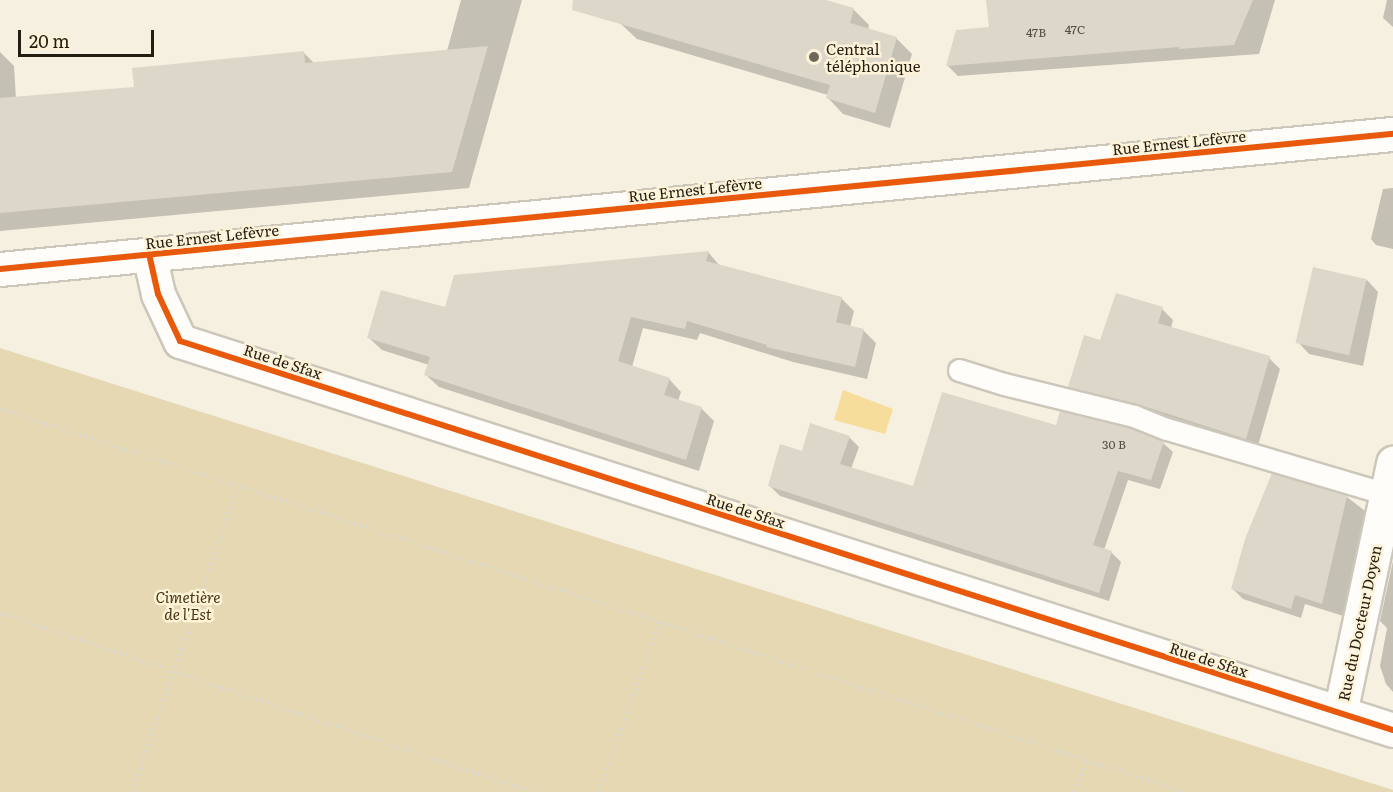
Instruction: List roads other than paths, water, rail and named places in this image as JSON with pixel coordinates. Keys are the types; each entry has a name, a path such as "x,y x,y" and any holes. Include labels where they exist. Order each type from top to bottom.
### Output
{"street":[{"name":"Rue Ernest Lefèvre","path":"0,268 1393,134"},
{"name":"Rue de Sfax","path":"149,254 158,294 180,341 1393,730"},
{"name":"Rue du Docteur Doyen","path":"1340,713 1390,479"}],"lane":[{"path":"959,370 1004,384 1390,479"}],"place":[{"name":"Central téléphonique","path":"814,57"}],"park label":[{"name":"Cimetière de l'Est","path":"188,604"}]}
